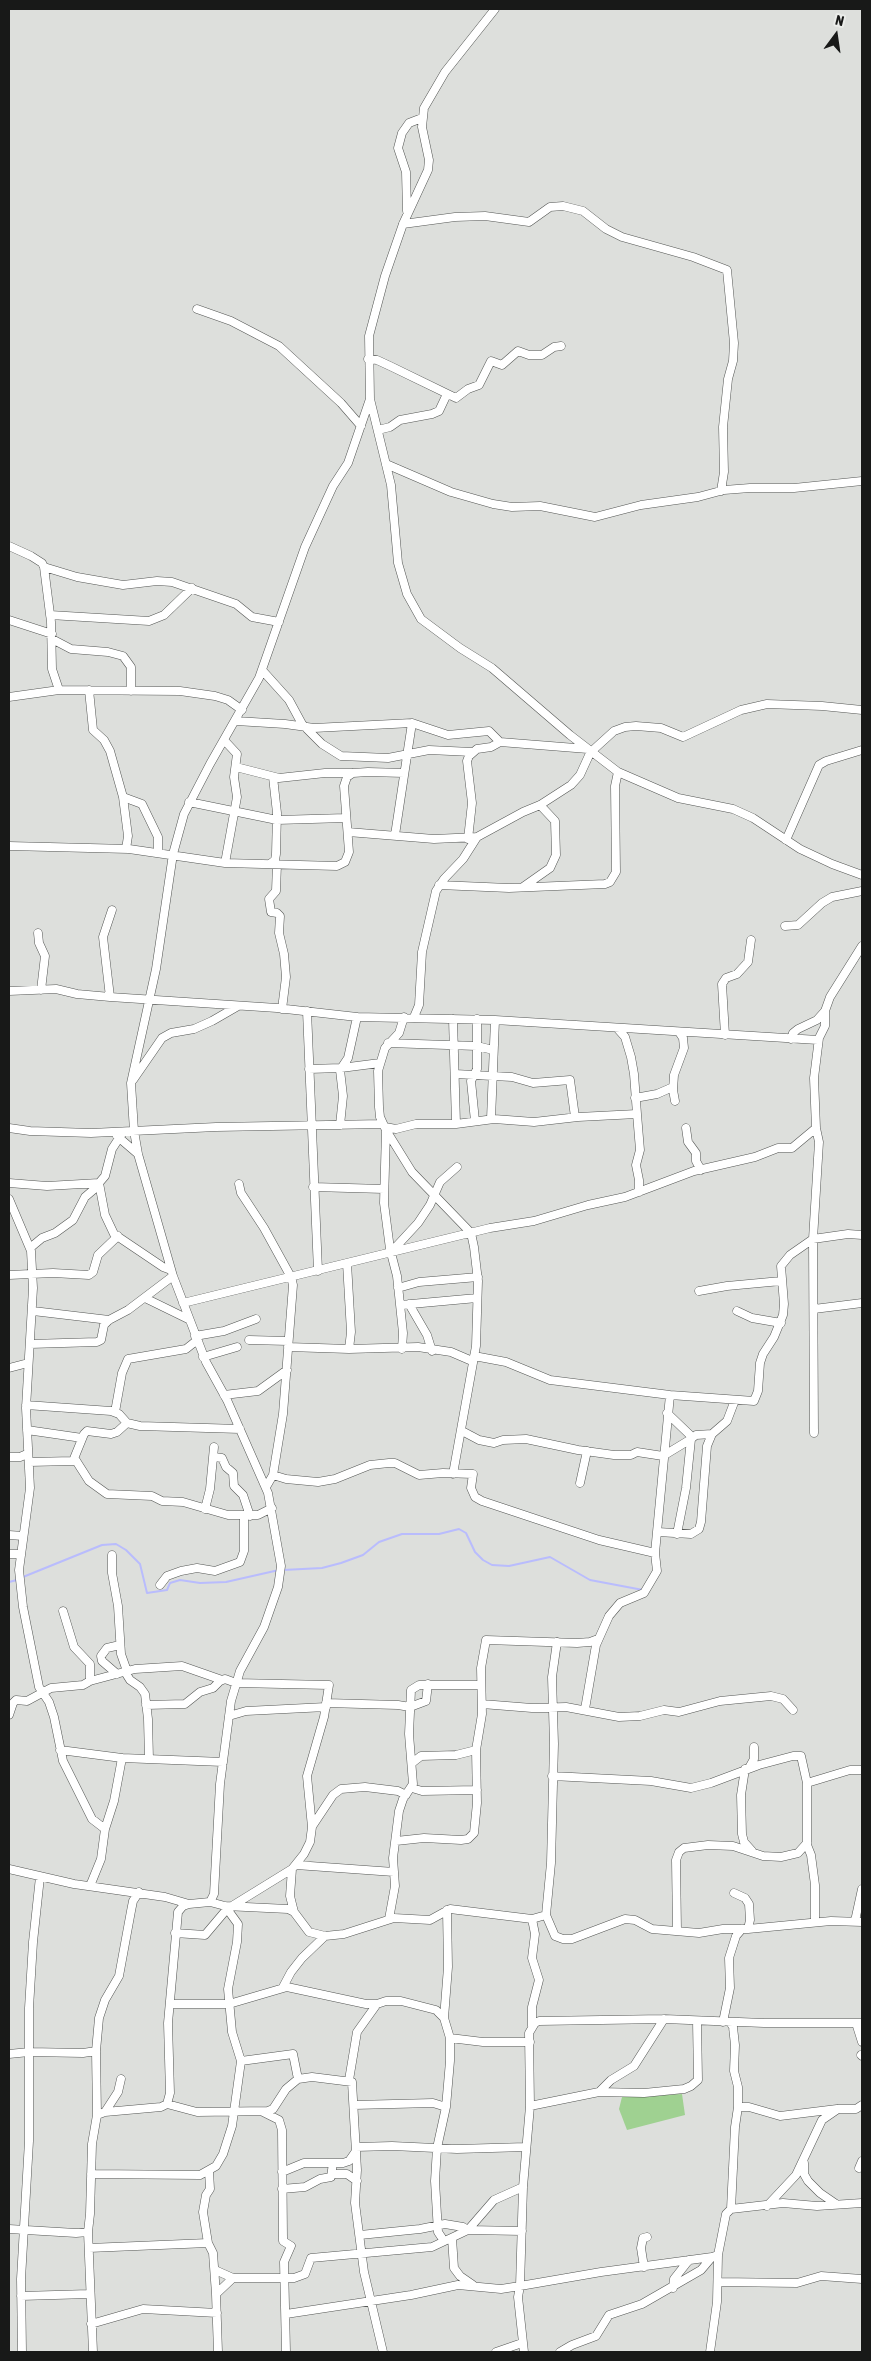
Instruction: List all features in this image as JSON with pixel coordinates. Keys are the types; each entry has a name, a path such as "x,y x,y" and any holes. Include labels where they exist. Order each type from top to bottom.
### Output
{"street":[{"path":"495,9 435,87 424,108 422,118 429,160 428,170 403,224 385,276 369,336 370,399 391,485 398,563 402,582 412,606 421,619 432,628 492,668 618,772 645,782 678,798 733,809 753,818 786,840 824,861 862,875"},
{"path":"408,213 406,172 398,148 402,133 409,124 422,118"},
{"path":"403,224 455,217 485,216 529,222 550,207 563,206 582,211 606,230 622,237 694,257 727,270 734,343 723,427 724,472 721,490"},
{"path":"197,309 230,321 279,346 362,422"},
{"path":"368,359 377,360 456,398 479,384 491,361 502,365 519,351 528,355 542,355 554,347 561,346"},
{"path":"378,430 390,427 400,420 432,414 439,410 447,394"},
{"path":"210,1902 215,1886 223,1762 229,1716 236,1683 264,1627 278,1590 280,1570 272,1508 266,1487 224,1395 203,1357 172,1273 138,1154 134,1131 131,1083 156,969 177,836 189,802 236,721 262,670 306,547 333,486 348,463 370,399"},
{"path":"362,422 370,417 375,419"},
{"path":"386,464 451,492 493,504 512,507 540,506 595,517 641,505 698,497 721,490 794,488 862,481"},
{"path":"9,546 32,556 42,563 44,567 52,636 52,669 59,690"},
{"path":"44,567 77,577 123,585 157,581 192,588 236,604 252,617 279,622"},
{"path":"50,615 149,621 164,615 192,588"},
{"path":"9,620 52,636 71,649 108,652 123,656 131,666 131,691"},
{"path":"262,670 289,700 298,719 304,726 322,744 341,756 388,758 429,750 472,752 500,742 590,750"},
{"path":"9,697 41,691 59,690 195,692 228,700 242,710"},
{"path":"89,690 93,730 104,740 110,750 123,797 128,836 126,849"},
{"path":"348,832 468,839 477,837 522,812 540,805 575,781 590,750 614,731 625,727 661,728 683,736 741,710 767,704 862,710"},
{"path":"236,721 314,728 412,723 448,735 489,731 500,742"},
{"path":"394,835 412,723"},
{"path":"224,740 237,754 234,776 237,797 225,863"},
{"path":"786,840 819,765 862,750"},
{"path":"468,839 472,803 467,761 472,752"},
{"path":"236,767 273,777 353,773 404,773"},
{"path":"439,885 523,888 605,884 614,878 616,866 615,786 618,772"},
{"path":"9,846 126,849 173,854 225,863 329,867 342,865 348,857 345,780 353,773"},
{"path":"273,777 277,820 276,857 274,864 276,891 269,899 271,912 280,916 279,933 284,954 286,977 282,1008"},
{"path":"123,797 142,804 158,837 158,852"},
{"path":"189,802 277,820 346,818"},
{"path":"523,888 550,868 556,855 555,821 540,805"},
{"path":"414,1017 419,1006 422,952 439,885 463,859 477,837"},
{"path":"785,926 798,925 822,903 832,897 862,891"},
{"path":"110,998 103,937 112,910"},
{"path":"38,933 39,943 44,956 41,990"},
{"path":"725,1035 722,984 726,978 737,974 748,962 751,940"},
{"path":"791,1039 793,1033 817,1020 825,1011 835,986 862,946"},
{"path":"9,991 56,989 110,998 282,1008 356,1017 495,1020 818,1040"},
{"path":"131,1083 162,1038 172,1033 194,1029 238,1006"},
{"path":"307,1011 318,1271"},
{"path":"814,1433 812,1239 820,1142 816,1128 814,1078 818,1040 825,1026 825,1011"},
{"path":"340,1125 343,1096 341,1068 348,1058 356,1017"},
{"path":"402,1349 403,1334 395,1264 387,1229 384,1189 385,1127 378,1092 378,1071 388,1043 399,1033 404,1017"},
{"path":"453,1019 456,1124"},
{"path":"475,1121 471,1081 477,1069 477,1020"},
{"path":"491,1119 495,1020"},
{"path":"617,1028 625,1037 634,1074 640,1150 636,1165 639,1192"},
{"path":"675,1101 674,1075 683,1056 684,1048 683,1038 679,1032"},
{"path":"388,1043 477,1046 493,1050"},
{"path":"309,1069 341,1068 380,1062"},
{"path":"455,1074 512,1077 538,1083 570,1080 575,1117"},
{"path":"635,1098 657,1094 673,1087"},
{"path":"9,1128 39,1132 110,1132 121,1134 134,1131 340,1125 396,1129 416,1124 456,1124 491,1119 525,1122 637,1114"},
{"path":"385,1127 412,1172 471,1233 478,1277 473,1359 453,1474"},
{"path":"686,1128 688,1142 696,1153 696,1162 701,1170"},
{"path":"183,1303 471,1233 534,1221 639,1192 701,1170 762,1155 778,1148 792,1148 816,1128"},
{"path":"121,1134 138,1154"},
{"path":"30,1248 42,1238 73,1220 85,1197 105,1176 112,1149 121,1134"},
{"path":"391,1252 418,1223 440,1182 457,1167"},
{"path":"9,1183 47,1186 99,1184"},
{"path":"99,1184 108,1224 118,1236 172,1273"},
{"path":"239,1184 244,1198 264,1228 290,1276 293,1288 283,1414 273,1475 266,1487"},
{"path":"313,1187 384,1189"},
{"path":"9,1199 30,1248 33,1275 33,1311 26,1405 30,1488 22,1536 19,1579 23,1607 37,1680 54,1716 64,1762 92,1819 105,1829"},
{"path":"249,1340 349,1350 418,1347 432,1351 451,1352 473,1359 506,1362 550,1380 670,1395 754,1401 757,1398 760,1363 781,1323 784,1304 780,1271 784,1260 804,1243 812,1239 848,1234 862,1235"},
{"path":"9,1275 53,1273 90,1275 93,1272 98,1255 118,1236"},
{"path":"347,1263 351,1315 349,1350"},
{"path":"30,1344 97,1342 101,1340 104,1325 109,1320 145,1298 172,1273"},
{"path":"398,1288 419,1282 478,1277"},
{"path":"699,1291 734,1285 781,1281"},
{"path":"145,1298 188,1319"},
{"path":"400,1305 477,1298"},
{"path":"814,1309 862,1303"},
{"path":"409,1304 427,1335 432,1351"},
{"path":"33,1311 109,1320"},
{"path":"737,1311 752,1318 781,1323"},
{"path":"115,1412 122,1373 128,1359 186,1349 196,1339 256,1319"},
{"path":"203,1357 237,1347"},
{"path":"9,1368 28,1363"},
{"path":"224,1395 258,1391 287,1370"},
{"path":"585,1709 598,1639 613,1610 620,1603 644,1593 656,1571 655,1553 670,1395"},
{"path":"658,1532 677,1534 697,1532 701,1525 707,1446 712,1434 727,1421 735,1400"},
{"path":"26,1405 115,1412 127,1423 140,1426 240,1429"},
{"path":"667,1413 690,1435 691,1439 686,1488 677,1534"},
{"path":"9,1457 70,1462 75,1459 82,1438 87,1431 111,1434 117,1432 127,1423"},
{"path":"27,1430 82,1438"},
{"path":"462,1431 487,1442 526,1439 614,1455 631,1455 637,1452 663,1456 696,1435 712,1434"},
{"path":"205,1509 210,1489 214,1447"},
{"path":"580,1483 587,1451"},
{"path":"160,1585 167,1576 181,1571 197,1568 215,1571 240,1562 244,1551 247,1516 243,1495 234,1486 233,1473 226,1467 222,1458 214,1457"},
{"path":"75,1459 85,1476 107,1494 152,1496 162,1501 183,1502 228,1515 247,1516 266,1512 272,1508"},
{"path":"273,1475 286,1479 318,1482 335,1479 370,1465 388,1463 394,1463 419,1474 443,1472 473,1474 471,1488 475,1497 492,1506 599,1540 655,1553"},
{"path":"9,1535 22,1536"},
{"path":"9,1554 20,1556"},
{"path":"112,1555 112,1573 118,1606 120,1645 130,1680 143,1690 146,1705 149,1759"},
{"path":"63,1611 74,1648 90,1664 90,1681"},
{"path":"396,1841 424,1838 468,1839 475,1829 476,1750 482,1704 480,1685 481,1660 486,1640 529,1643 578,1643 598,1639"},
{"path":"553,1932 546,1916 551,1863 554,1744 552,1677 557,1642"},
{"path":"117,1674 102,1661 100,1656 110,1646 120,1645"},
{"path":"9,1715 14,1701 31,1700 42,1692 57,1686 83,1685 90,1681 126,1671 182,1666 236,1683 329,1685 326,1705 307,1776 312,1827 310,1842 294,1867 290,1896 294,1912 304,1929 325,1936 350,1932 389,1919 430,1920 447,1910 532,1920 548,1926 555,1936 563,1939 572,1939 625,1919 635,1920 652,1928 699,1933 723,1929 745,1929 815,1922 859,1921 862,1889"},
{"path":"146,1705 185,1704 222,1680"},
{"path":"229,1716 246,1711 326,1705 410,1707 426,1701 428,1684"},
{"path":"389,1919 395,1886 393,1858 399,1811 406,1795 412,1788 414,1778 408,1734 411,1690 416,1686 428,1684 480,1685"},
{"path":"482,1704 532,1708 585,1709 603,1715 632,1716 664,1710 679,1712 720,1701 771,1696 783,1699 793,1710"},
{"path":"752,1851 744,1842 742,1834 741,1795 747,1769 754,1760 754,1747"},
{"path":"60,1750 122,1758 223,1762"},
{"path":"412,1763 421,1756 447,1756 476,1750"},
{"path":"552,1776 641,1780 691,1788 711,1783 747,1769 799,1755 802,1759 807,1783 807,1843 815,1885 815,1922"},
{"path":"90,1886 101,1859 105,1829 114,1801 122,1758"},
{"path":"807,1783 832,1774 858,1770 862,1764"},
{"path":"312,1827 333,1795 341,1789 365,1787 398,1791 406,1795"},
{"path":"412,1788 422,1791 476,1790"},
{"path":"798,1853 807,1843"},
{"path":"677,1930 676,1860 679,1852 684,1848 708,1845 732,1846 763,1856 781,1857 798,1853 810,1853"},
{"path":"175,1933 205,1935 228,1907 294,1867 394,1872"},
{"path":"9,1869 90,1886 139,1892 189,1904"},
{"path":"22,2352 21,2296 29,2132 29,2052 33,1942 40,1877"},
{"path":"93,2352 89,2294 88,2232 94,2126 97,2115 96,2034 101,2008 120,1976 133,1901 139,1892"},
{"path":"710,2352 718,2282 715,2256 726,2214 730,2209 738,2107 738,2087 734,2071 734,2033 726,2022 730,1988 729,1958 736,1936 745,1929 750,1920 749,1904 745,1898 734,1893"},
{"path":"167,2104 170,2093 168,2043 170,2004 178,1912 183,1906 189,1904 210,1902 228,1907 288,1909 294,1912"},
{"path":"91,2174 200,2174 216,2166 223,2154 230,2136 241,2062 234,2043 228,1980 237,1942 238,1924 228,1907"},
{"path":"444,2241 438,2232 436,2202 437,2148 446,2107 450,2038 444,2018 448,1967 447,1910"},
{"path":"532,1920 546,1916"},
{"path":"524,2352 518,2297 523,2187 530,2106 528,2093 529,2033 532,2026 532,2007 539,1980 532,1958 535,1934 532,1920"},
{"path":"723,1929 733,1944"},
{"path":"283,1987 291,1972 302,1958 325,1936"},
{"path":"170,2004 229,2004 261,1996 283,1987 366,2004 401,2001 436,2010 444,2018"},
{"path":"349,2080 357,2032 377,2004"},
{"path":"532,2026 539,2021 664,2019 726,2022 859,2023 862,2042"},
{"path":"599,2092 612,2080 634,2066 664,2019"},
{"path":"530,2106 599,2092 644,2093 684,2089 691,2086 698,2080 697,2021"},
{"path":"450,2038 483,2042 530,2042"},
{"path":"9,2054 29,2052 83,2053 96,2051"},
{"path":"241,2062 293,2054 298,2079"},
{"path":"97,2115 106,2112 161,2107 167,2104 197,2112 273,2109 286,2089 298,2079 312,2077 349,2080 353,2085 357,2181 356,2203 361,2252 370,2301 383,2352"},
{"path":"106,2112 118,2092 121,2079"},
{"path":"528,2093 548,2102"},
{"path":"354,2105 434,2103 446,2107"},
{"path":"738,2107 749,2107 780,2116 829,2109 856,2108 862,2105"},
{"path":"767,2206 796,2175 829,2109"},
{"path":"822,2120 838,2109"},
{"path":"258,2110 276,2118 281,2124 283,2242 291,2246 284,2262 286,2278 283,2290 286,2314 286,2352"},
{"path":"356,2149 392,2146 437,2148 526,2147"},
{"path":"282,2188 305,2187 320,2179 331,2177 349,2161 356,2149"},
{"path":"282,2172 304,2163 349,2161"},
{"path":"804,2161 804,2174 808,2181 820,2193 836,2204"},
{"path":"333,2163 333,2174"},
{"path":"209,2170 210,2189 206,2195 203,2212 215,2270 218,2352"},
{"path":"333,2174 347,2174 357,2181"},
{"path":"215,2270 233,2278 286,2278 305,2274 311,2258 432,2247 468,2230 494,2200 523,2187"},
{"path":"730,2209 783,2204 808,2206 862,2203"},
{"path":"360,2235 438,2225 456,2225 468,2230 522,2231"},
{"path":"9,2229 88,2232"},
{"path":"644,2267 641,2248 643,2238 647,2237"},
{"path":"452,2238 454,2268 460,2276 473,2285"},
{"path":"89,2248 208,2242"},
{"path":"286,2314 370,2301 458,2284 501,2289 715,2256"},
{"path":"560,2352 572,2345 596,2336 609,2315 642,2304 673,2288 701,2270 715,2256"},
{"path":"674,2279 690,2260"},
{"path":"672,2263 673,2288"},
{"path":"718,2282 796,2283 821,2276 862,2279"},
{"path":"216,2294 233,2278"},
{"path":"271,2278 283,2290"},
{"path":"21,2296 89,2294"},
{"path":"91,2324 143,2309 217,2313"},
{"path":"496,2352 522,2343"}],"green space":[{"path":"682,2094 685,2115 627,2130 619,2109 622,2097"}],"waterway":[{"path":"283,1570 322,1568 341,1563 363,1555 379,1542 402,1534 439,1534 459,1529 466,1533 475,1552 492,1565 509,1566 550,1557 590,1580 643,1590"},
{"path":"23,1577 102,1545 116,1544 126,1550 140,1564 147,1593 167,1590 170,1583 180,1580 200,1583 226,1582 279,1570"},
{"path":"9,1582 17,1580"}]}
